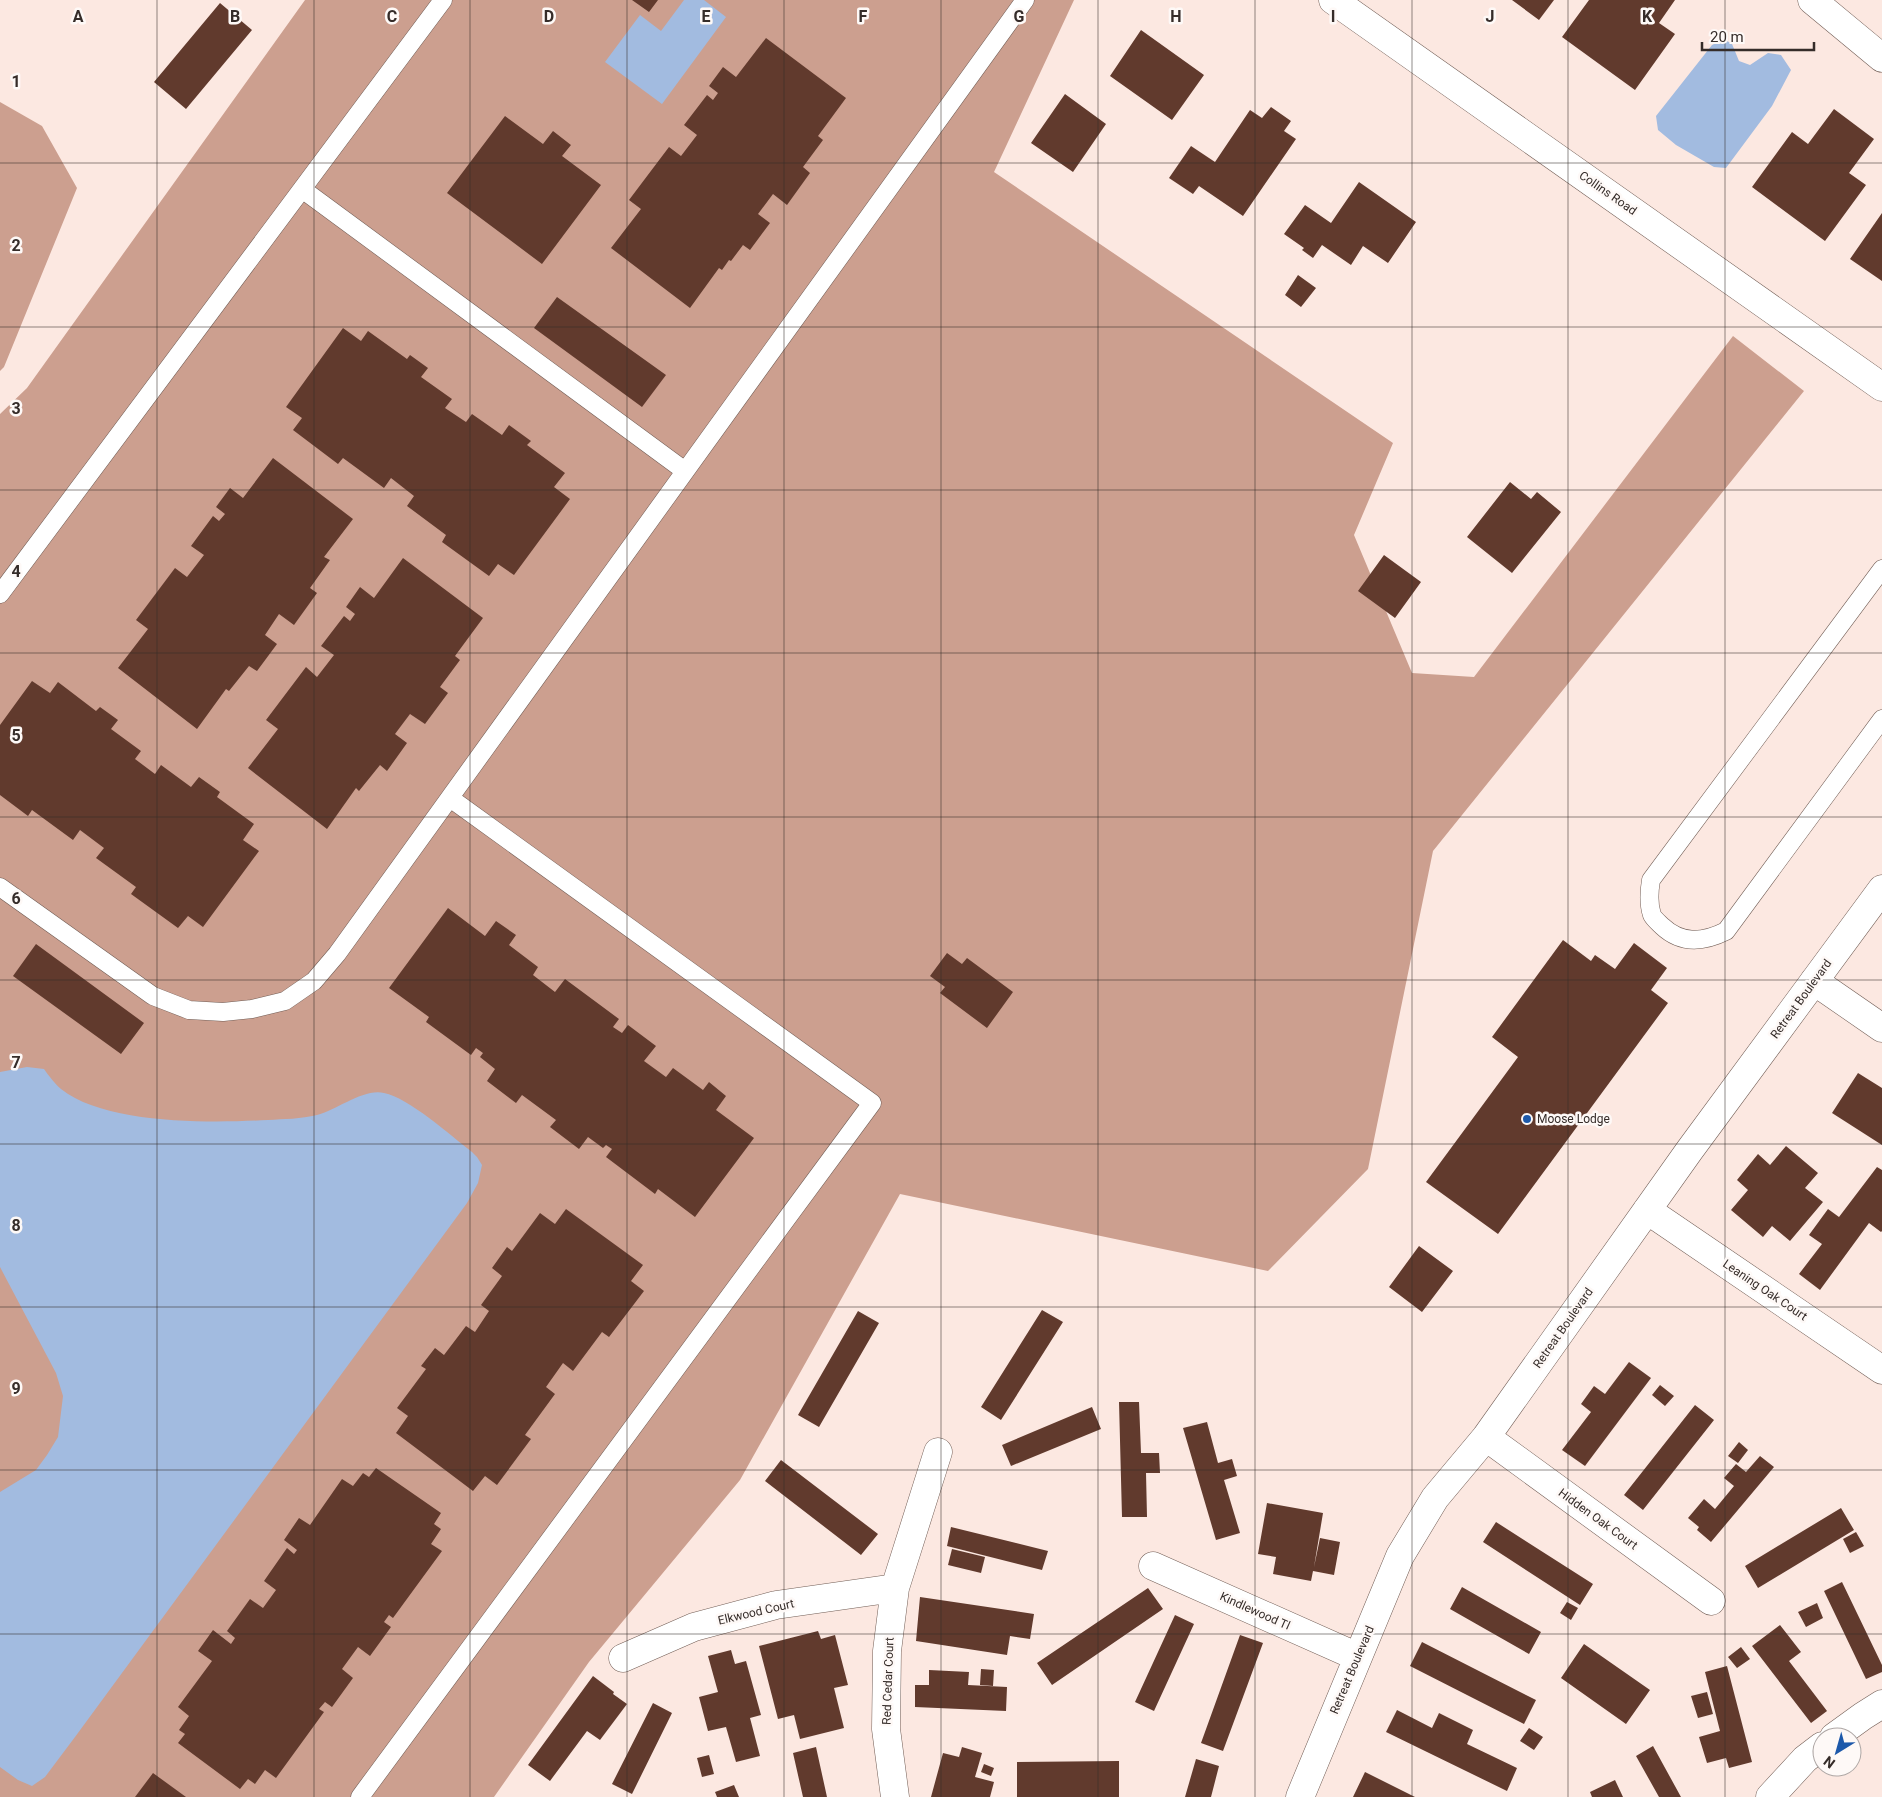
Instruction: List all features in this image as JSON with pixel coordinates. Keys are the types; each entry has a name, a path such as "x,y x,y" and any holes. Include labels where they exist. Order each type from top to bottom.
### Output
{"street":[{"path":"1812,0 1882,58"},
{"name":"Collins Road","path":"1350,5 1882,387"},
{"name":"Retreat Boulevard","path":"1300,1797 1400,1556 1435,1498 1486,1437 1647,1210 1882,889"},
{"path":"1814,981 1882,1028"},
{"name":"Leaning Oak Court","path":"1647,1210 1882,1370"},
{"name":"Hidden Oak Court","path":"1486,1437 1711,1601"},
{"name":"Red Cedar Court","path":"895,1797 886,1720 887,1651 895,1588 938,1452"},
{"name":"Kindlewood Tl","path":"1153,1566 1358,1657"},
{"name":"Elkwood Court","path":"624,1658 694,1627 776,1605 895,1588"},
{"path":"1848,1727 1882,1704"},
{"path":"1770,1797 1812,1754"}],"lane":[{"path":"0,594 443,0"},
{"path":"0,887 153,996 189,1010 222,1012 252,1009 285,1001 314,981 337,954 1025,0"},
{"path":"302,189 686,471"},
{"path":"1882,569 1650,880 1649,895 1653,916 1668,931 1688,941 1712,938 1726,931 1882,719"},
{"path":"360,1797 872,1103 450,798"}],"shaded area":[{"path":"305,0 1074,0 994,172 1393,443 1354,535 1412,673 1474,677 1733,336 1804,391 1433,851 1368,1169 1268,1271 900,1194 740,1480 589,1662 494,1797 0,1797 0,414 27,388"},
{"path":"0,102 42,126 77,188 4,367 0,371"}],"water":[{"path":"684,0 704,0 726,17 662,104 605,62 640,15 661,31"},
{"path":"1724,39 1732,44 1739,61 1750,65 1768,53 1781,55 1791,70 1772,106 1726,168 1714,167 1676,145 1658,130 1656,116 1712,45"},
{"path":"27,1067 44,1069 61,1089 81,1101 105,1109 161,1119 245,1121 299,1118 325,1112 359,1096 376,1092 384,1093 394,1096 417,1109 472,1152 482,1165 478,1183 467,1203 75,1737 45,1777 32,1786 18,1780 0,1767 0,1492 36,1470 47,1455 58,1437 63,1396 56,1373 0,1267 0,1072"}],"building":[{"path":"632,0 658,0 649,12"},
{"path":"1512,0 1554,0 1539,20"},
{"path":"1589,0 1675,0 1659,23 1675,34 1635,90 1562,37"},
{"path":"220,3 252,30 186,109 154,82"},
{"path":"1141,30 1204,75 1172,120 1110,76"},
{"path":"766,38 846,98 818,136 823,140 803,167 810,173 787,205 773,194 758,214 770,223 750,250 743,245 722,270 719,268 690,308 611,248 641,209 629,200 669,147 681,156 697,135 684,125 707,95 713,100 718,93 709,86 723,67 736,77"},
{"path":"1065,94 1106,124 1073,172 1031,143"},
{"path":"1271,107 1291,121 1284,131 1296,139 1243,216 1199,186 1193,194 1169,178 1191,146 1215,162 1250,110 1262,118"},
{"path":"1834,109 1874,139 1849,173 1866,185 1825,241 1752,187 1792,132 1808,144"},
{"path":"505,116 543,144 553,131 571,145 562,156 601,185 542,264 447,193"},
{"path":"1359,182 1416,222 1388,263 1363,246 1351,265 1322,245 1313,258 1302,250 1304,248 1284,234 1305,205 1331,223"},
{"path":"1882,213 1882,281 1850,259"},
{"path":"1298,275 1316,288 1301,307 1285,295"},
{"path":"557,297 666,375 642,407 534,328"},
{"path":"343,328 361,341 368,331 407,359 410,355 428,368 421,377 452,399 445,408 466,422 472,414 502,435 509,425 531,441 527,445 565,473 554,487 570,499 514,575 498,564 489,576 442,542 446,535 407,506 414,496 391,478 384,488 343,458 338,464 293,430 302,418 286,407"},
{"path":"273,458 353,519 324,557 330,560 310,588 317,593 294,625 279,614 265,635 277,644 257,671 249,666 229,691 226,689 197,729 118,668 148,629 136,620 175,568 187,577 204,555 191,546 213,516 219,521 225,514 216,507 230,488 243,498"},
{"path":"1510,482 1531,499 1537,492 1561,512 1512,573 1467,537"},
{"path":"1384,555 1421,582 1395,618 1358,591"},
{"path":"403,558 483,618 455,656 460,660 440,687 448,693 425,724 410,714 395,734 407,743 387,771 380,765 359,791 356,788 327,829 248,768 278,729 266,720 306,667 317,677 334,655 321,646 344,616 350,621 355,614 346,607 360,587 374,598"},
{"path":"32,681 50,693 58,682 96,711 100,707 118,720 111,729 141,751 135,759 155,774 161,765 191,787 199,777 220,792 217,797 254,824 243,840 259,851 203,927 188,916 178,928 131,894 136,887 96,858 104,848 80,830 73,840 32,810 28,816 0,795 0,725"},
{"path":"448,908 485,936 496,921 516,935 509,945 538,967 533,975 555,992 565,979 619,1019 613,1027 622,1033 628,1025 656,1046 644,1061 666,1077 673,1068 703,1090 709,1082 726,1096 716,1110 754,1138 695,1217 658,1189 655,1194 606,1157 612,1149 606,1145 603,1148 588,1137 579,1149 550,1127 556,1120 522,1095 516,1103 487,1081 495,1069 480,1057 483,1053 476,1048 471,1055 426,1022 429,1017 389,988"},
{"name":"Moose Lodge","path":"1563,940 1591,961 1595,955 1615,969 1634,943 1667,968 1651,990 1668,1003 1498,1234 1426,1182 1518,1057 1492,1037"},
{"path":"36,944 144,1023 121,1054 13,976"},
{"path":"947,953 962,964 967,958 1013,992 987,1028 940,993 945,987 930,976"},
{"path":"1858,1073 1882,1088 1882,1145 1832,1113"},
{"path":"1786,1146 1818,1173 1805,1188 1823,1202 1790,1241 1772,1226 1763,1237 1731,1210 1748,1190 1737,1180 1758,1154 1770,1165"},
{"path":"1877,1167 1882,1170 1882,1231 1869,1223 1820,1290 1799,1274 1822,1244 1809,1235 1828,1209 1839,1217"},
{"path":"566,1209 643,1265 631,1281 644,1291 609,1337 602,1332 573,1371 563,1363 546,1387 555,1394 525,1435 531,1439 497,1485 485,1476 473,1491 396,1433 408,1416 397,1408 426,1369 421,1366 435,1348 444,1355 466,1326 475,1332 489,1311 481,1305 502,1276 492,1268 507,1247 512,1251 540,1213 555,1224"},
{"path":"1419,1246 1453,1271 1422,1312 1389,1287"},
{"path":"1042,1310 1063,1322 1001,1420 981,1407"},
{"path":"858,1311 879,1323 819,1427 798,1415"},
{"path":"1629,1362 1651,1378 1585,1466 1562,1450 1591,1412 1581,1404 1594,1386 1605,1394"},
{"path":"1660,1385 1674,1396 1665,1406 1652,1395"},
{"path":"1119,1402 1139,1402 1141,1453 1159,1453 1160,1473 1146,1473 1147,1517 1122,1517"},
{"path":"1695,1405 1714,1420 1643,1510 1624,1495"},
{"path":"1092,1407 1101,1429 1011,1466 1002,1445"},
{"path":"1207,1422 1218,1463 1232,1459 1237,1476 1224,1480 1240,1533 1216,1540 1183,1428"},
{"path":"1739,1442 1748,1450 1738,1463 1728,1456"},
{"path":"1760,1456 1774,1467 1711,1542 1697,1530 1699,1527 1688,1518 1704,1499 1715,1509 1734,1486 1724,1478 1736,1464 1746,1472"},
{"path":"781,1460 878,1534 861,1555 765,1481"},
{"path":"376,1468 441,1513 434,1524 441,1529 431,1544 442,1551 393,1618 389,1615 384,1622 391,1627 370,1656 358,1647 342,1669 353,1678 332,1707 325,1702 319,1709 324,1712 276,1778 265,1770 255,1784 248,1779 240,1789 178,1743 185,1734 179,1730 189,1716 178,1707 212,1661 198,1651 213,1630 231,1644 235,1638 227,1631 250,1599 263,1608 276,1590 264,1581 287,1548 294,1554 297,1550 284,1540 299,1518 310,1525 342,1479 353,1486 363,1473 369,1477"},
{"path":"1267,1503 1323,1513 1314,1567 1320,1538 1340,1542 1334,1575 1313,1571 1311,1581 1273,1574 1276,1557 1258,1554"},
{"path":"1841,1508 1854,1530 1758,1588 1745,1566"},
{"path":"1496,1522 1593,1584 1580,1605 1483,1542"},
{"path":"951,1527 1048,1551 1042,1570 947,1546"},
{"path":"1856,1532 1864,1546 1850,1553 1843,1539"},
{"path":"952,1549 985,1557 981,1573 948,1565"},
{"path":"1842,1582 1882,1665 1882,1672 1866,1679 1824,1591"},
{"path":"1462,1587 1541,1632 1529,1654 1450,1609"},
{"path":"1148,1588 1163,1609 1052,1685 1037,1663"},
{"path":"920,1597 1034,1614 1030,1639 1010,1636 1007,1655 916,1641"},
{"path":"1567,1602 1578,1608 1571,1620 1560,1613"},
{"path":"1817,1603 1823,1618 1806,1627 1798,1612"},
{"path":"1175,1615 1194,1624 1154,1711 1135,1702"},
{"path":"1780,1625 1801,1652 1789,1661 1827,1711 1811,1723 1752,1646"},
{"path":"818,1631 821,1639 835,1635 848,1685 834,1688 844,1728 800,1739 794,1715 778,1719 759,1646"},
{"path":"1240,1635 1263,1643 1223,1751 1201,1743"},
{"path":"1422,1642 1536,1700 1524,1724 1410,1666"},
{"path":"1584,1644 1650,1690 1626,1724 1561,1678"},
{"path":"1741,1647 1750,1659 1737,1668 1728,1657"},
{"path":"731,1650 735,1664 746,1661 761,1715 750,1718 760,1756 736,1762 726,1727 708,1731 699,1697 718,1692 708,1656"},
{"path":"1727,1666 1752,1762 1729,1768 1726,1758 1707,1763 1699,1737 1720,1731 1705,1672"},
{"path":"981,1669 994,1670 993,1686 980,1685"},
{"path":"929,1670 969,1672 968,1685 1007,1687 1006,1711 915,1707 915,1685 929,1685"},
{"path":"593,1676 627,1704 600,1740 587,1731 550,1781 528,1765"},
{"path":"1707,1692 1713,1714 1698,1718 1691,1696"},
{"path":"653,1703 672,1713 632,1794 612,1784"},
{"path":"1397,1710 1432,1728 1439,1713 1473,1730 1467,1744 1517,1768 1507,1791 1386,1732"},
{"path":"1529,1728 1543,1737 1534,1750 1520,1741"},
{"path":"1653,1746 1681,1797 1659,1797 1636,1756"},
{"path":"816,1747 827,1797 803,1797 793,1753"},
{"path":"962,1747 982,1753 975,1777 994,1782 990,1797 931,1797 943,1753 959,1757"},
{"path":"709,1755 714,1774 702,1777 697,1758"},
{"path":"1196,1759 1219,1766 1211,1797 1185,1797"},
{"path":"1119,1761 1119,1797 1017,1797 1017,1762"},
{"path":"984,1764 994,1768 991,1776 981,1772"},
{"path":"1365,1772 1415,1797 1353,1797"},
{"path":"153,1773 186,1797 135,1797"},
{"path":"1615,1780 1623,1797 1592,1797 1590,1792"},
{"path":"734,1785 739,1797 717,1797 715,1792"}],"place":[{"name":"Moose Lodge","path":"1527,1119"}]}
